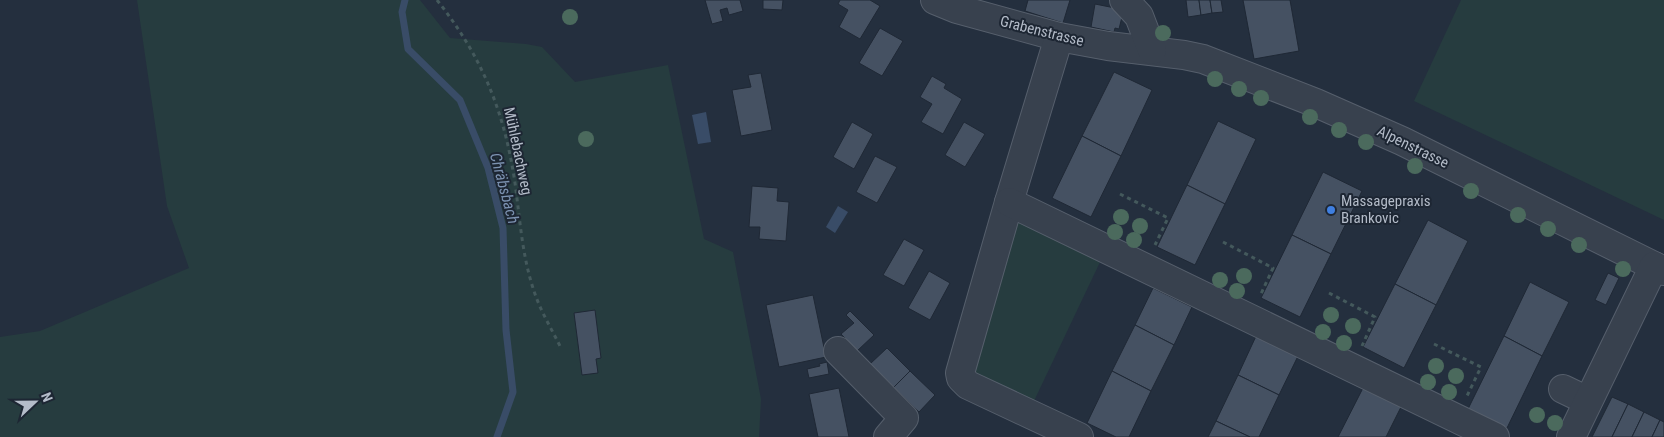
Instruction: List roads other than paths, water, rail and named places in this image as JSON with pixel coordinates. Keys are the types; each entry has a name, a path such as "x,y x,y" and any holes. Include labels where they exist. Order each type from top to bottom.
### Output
{"street":[{"name":"Grabenstrasse","path":"935,0 956,9 1059,37 1108,46 1152,50"},
{"path":"1124,0 1139,16 1152,50"},
{"path":"1059,37 1009,202 960,378 968,385 1037,410 1079,437"},
{"name":"Alpenstrasse","path":"1152,50 1203,60 1324,106 1402,141 1659,268"},
{"path":"1009,202 1495,437"},
{"path":"1571,437 1601,390 1659,268"},
{"path":"838,351 904,418 888,437"},
{"path":"1563,389 1601,390"}],"water":[{"path":"706,112 711,142 698,144 692,115"},
{"path":"838,206 848,212 835,233 826,227"}],"waterway":[{"name":"Chräbsbach","path":"405,0 402,12 408,49 460,100 488,168 503,228 506,330 513,392 497,437"}],"place":[{"name":"Massagepraxis Brankovic","path":"1331,210"}]}
